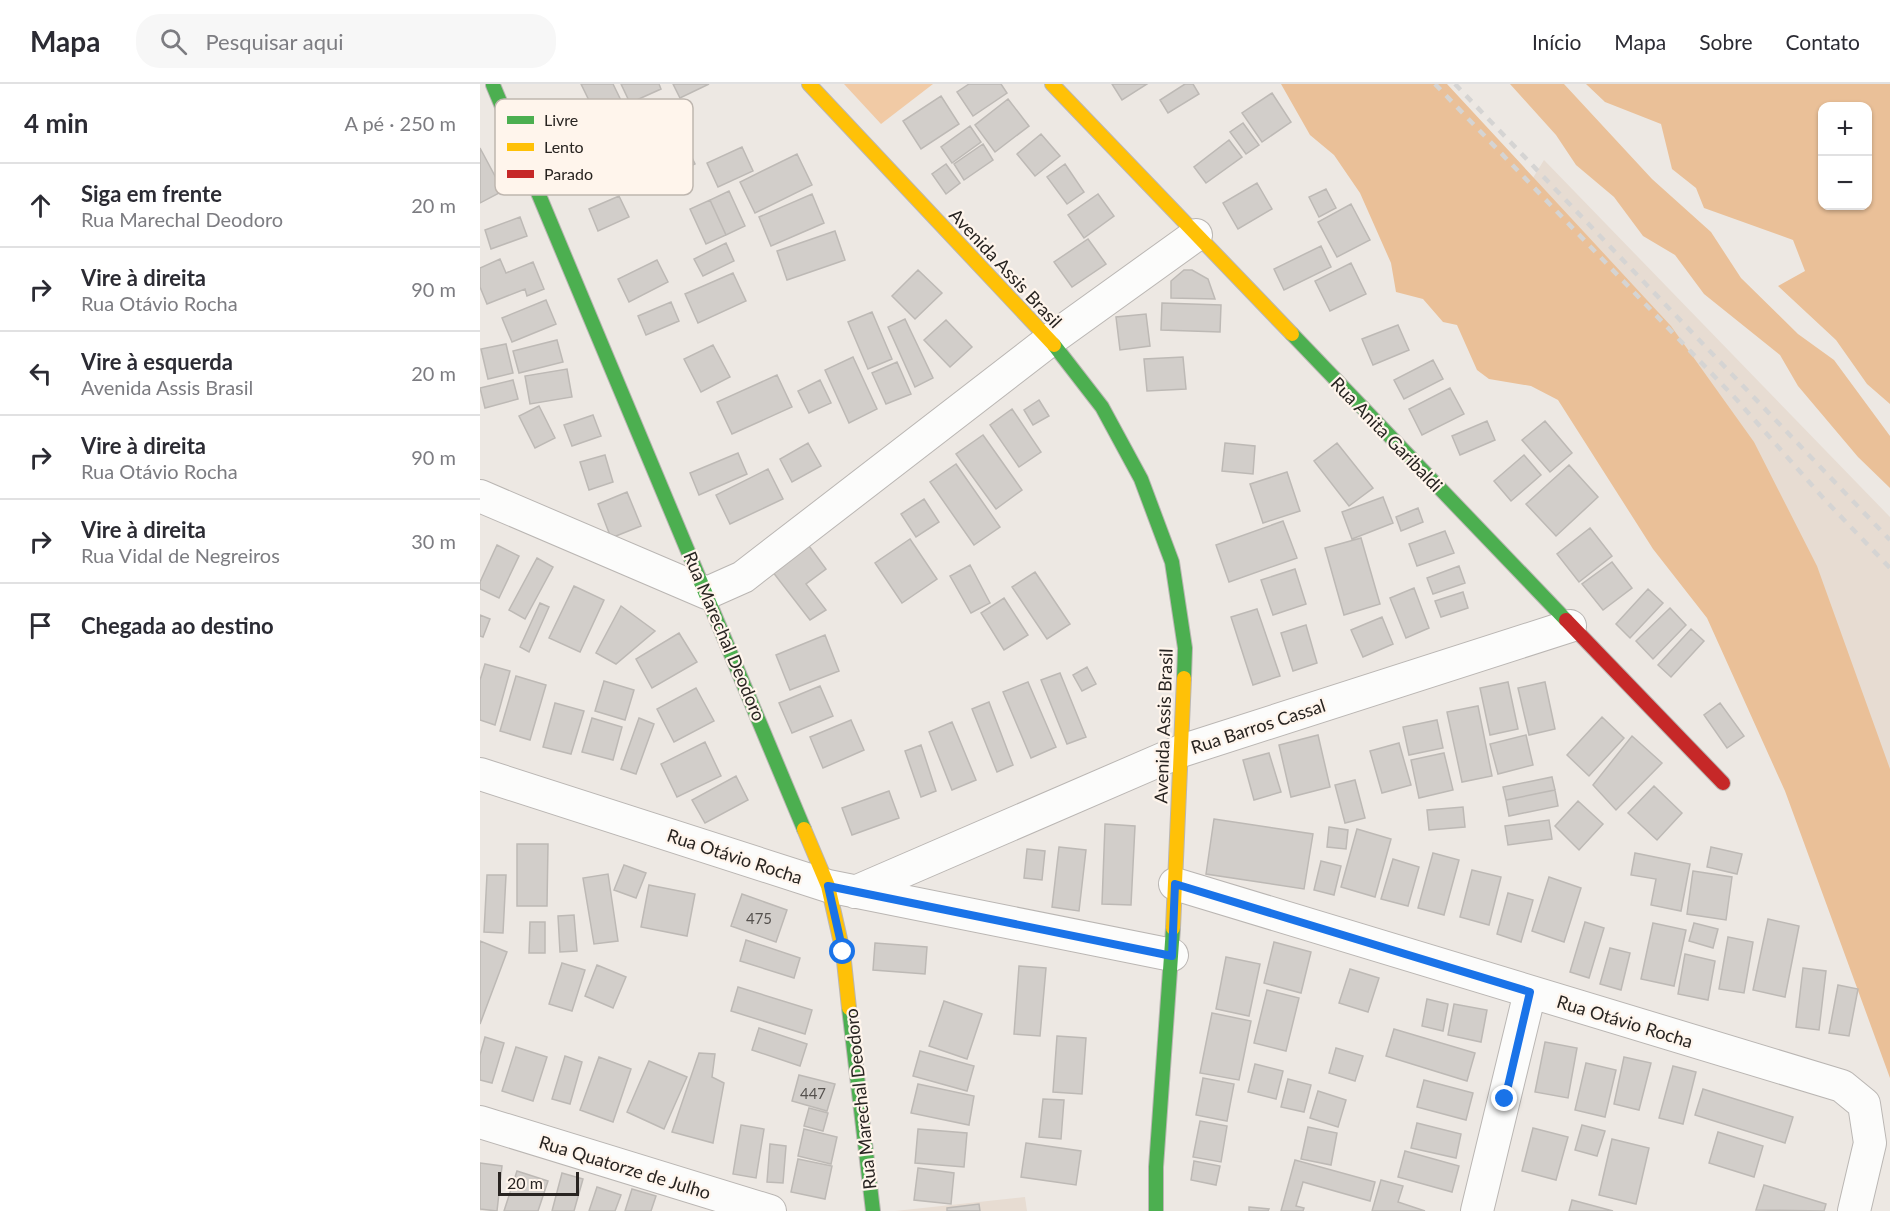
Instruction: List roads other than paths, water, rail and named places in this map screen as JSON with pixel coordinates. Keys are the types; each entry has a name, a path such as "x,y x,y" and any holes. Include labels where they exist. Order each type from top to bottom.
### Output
{"street":[{"path":"480,92 493,84"},
{"name":"Rua Marechal Deodoro","path":"493,84 499,99"},
{"name":"Avenida Assis Brasil","path":"809,84 1050,340 1102,407 1141,479 1172,562 1185,648 1172,956 1156,1167 1156,1211"},
{"name":"Rua Anita Garibaldi","path":"1052,84 1723,783"},
{"name":"Rua Marechal Deodoro","path":"540,195 707,592 842,889 843,952 873,1211"},
{"path":"480,496 707,592 743,577 1050,340 1196,235"},
{"name":"Rua Barros Cassal","path":"842,889 1181,751 1570,626"},
{"name":"Rua Otávio Rocha","path":"480,774 842,889 1172,956"},
{"name":"Rua Otávio Rocha","path":"1175,884 1842,1086 1864,1104 1870,1143 1854,1211"},
{"path":"1477,1211 1530,992"},
{"name":"Rua Quatorze de Julho","path":"480,1122 770,1211"}],"railway":[{"path":"1435,84 1737,400 1825,500 1890,568"},
{"path":"1455,84 1890,540"}]}
